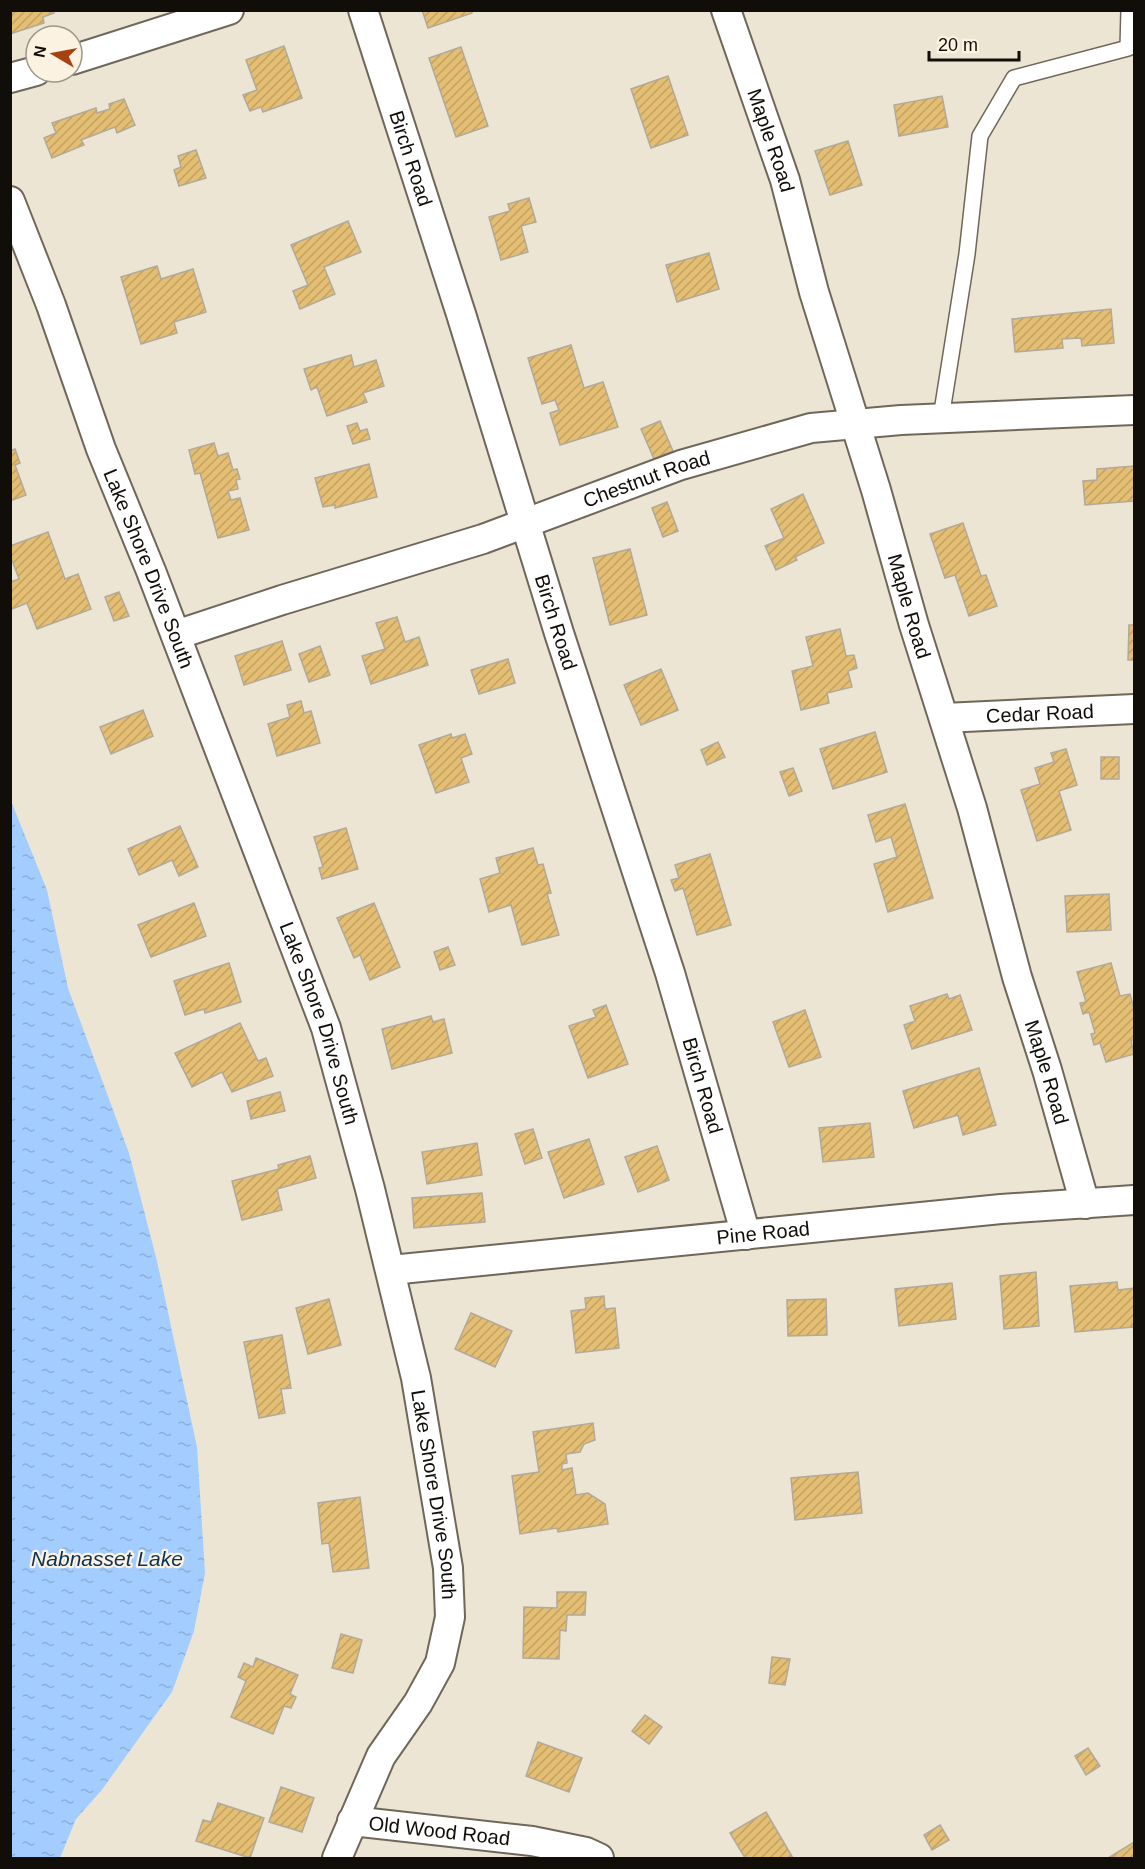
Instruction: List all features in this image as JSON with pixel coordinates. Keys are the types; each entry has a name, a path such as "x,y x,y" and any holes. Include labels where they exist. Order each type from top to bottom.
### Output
{"street":[{"path":"84,56 229,10"},
{"name":"Birch Road","path":"363,10 670,973 746,1235"},
{"name":"Maple Road","path":"726,10 785,180 814,292 972,808 1017,977 1047,1070 1085,1204"},
{"name":"Lake Shore Drive South","path":"10,201 51,305 101,449 176,635 326,1028 391,1270 416,1378 448,1568 450,1617 440,1663 418,1703 381,1756 337,1858"},
{"name":"Chestnut Road","path":"176,635 525,524 681,465 811,428 941,418 1134,410"},
{"name":"Cedar Road","path":"944,718 1134,709"},
{"name":"Pine Road","path":"391,1270 1001,1209 1134,1200"},
{"name":"Old Wood Road","path":"352,1821 532,1841 586,1852 598,1858"}],"lane":[{"path":"941,418 967,254 980,136 1014,78 1128,48 1129,10"}],"water":[{"name":"Nabnasset Lake","path":"11,801 47,890 68,988 129,1153 157,1261 197,1447 205,1573 194,1631 172,1692 101,1791 76,1819 60,1858 10,1858"}],"building":[{"path":"10,10 53,10 54,13 43,17 44,23 24,24 24,29 10,34"},
{"path":"422,10 472,10 472,13 428,28"},
{"path":"284,46 302,98 263,112 261,107 250,111 243,95 257,90 246,60"},
{"path":"461,47 488,126 456,137 429,58"},
{"path":"668,76 688,135 651,148 631,89"},
{"path":"942,96 948,127 899,136 894,105"},
{"path":"124,99 135,125 117,133 115,127 81,140 84,145 52,158 44,138 56,133 52,123 96,108 97,113 110,109 109,104"},
{"path":"848,141 862,185 830,195 815,151"},
{"path":"196,150 206,178 179,186 174,170 181,167 178,156"},
{"path":"529,198 536,222 521,226 528,252 501,260 489,217 510,211 508,204"},
{"path":"348,221 361,252 324,267 335,294 300,309 293,291 308,285 291,245"},
{"path":"709,253 719,289 677,302 666,265"},
{"path":"157,266 161,279 193,269 206,312 174,322 177,333 141,344 121,277"},
{"path":"1111,309 1114,343 1082,346 1081,338 1062,339 1063,348 1015,352 1012,319"},
{"path":"571,345 584,388 603,382 618,427 560,445 550,413 559,410 555,400 542,404 528,358"},
{"path":"351,355 354,367 376,360 384,386 363,393 367,402 327,416 317,387 311,390 304,369"},
{"path":"660,421 673,451 654,459 641,429"},
{"path":"357,423 360,431 367,429 370,439 353,444 347,426"},
{"path":"214,443 218,456 228,453 233,470 237,469 240,479 236,480 238,489 228,491 231,500 240,498 249,530 218,538 200,473 195,474 189,450"},
{"path":"15,449 20,463 15,465 26,495 10,501 10,451"},
{"path":"369,464 377,497 335,508 335,505 323,507 315,478"},
{"path":"1134,466 1134,501 1085,505 1083,481 1097,480 1097,469"},
{"path":"803,494 824,543 795,557 797,560 776,570 765,546 784,538 771,509"},
{"path":"667,502 678,531 663,537 652,508"},
{"path":"963,523 981,576 986,575 997,606 969,616 955,575 945,578 930,534"},
{"path":"48,532 65,579 78,574 91,609 37,629 27,603 12,609 10,604 10,582 19,579 10,555 10,546"},
{"path":"630,549 647,615 610,625 593,558"},
{"path":"119,592 129,616 114,621 105,597"},
{"path":"397,617 405,642 419,637 428,665 371,684 362,656 385,649 376,623"},
{"path":"1129,625 1134,625 1134,660 1128,660"},
{"path":"840,629 846,656 854,655 857,668 848,671 852,687 827,693 829,703 801,710 792,671 813,666 806,637"},
{"path":"282,641 291,670 244,685 235,656"},
{"path":"320,646 330,675 309,682 299,654"},
{"path":"508,659 515,683 479,694 471,670"},
{"path":"661,669 678,710 641,725 624,685"},
{"path":"301,701 304,713 311,711 320,743 277,756 268,724 290,717 287,705"},
{"path":"143,710 153,736 111,754 100,727"},
{"path":"875,732 887,772 833,789 820,749"},
{"path":"451,734 452,738 465,734 472,754 461,758 469,782 436,793 419,745"},
{"path":"718,742 725,757 707,765 701,750"},
{"path":"1066,749 1077,785 1059,791 1071,830 1037,841 1021,790 1040,784 1035,768 1054,762 1051,753"},
{"path":"1101,757 1119,757 1119,779 1101,779"},
{"path":"793,768 802,791 789,796 780,772"},
{"path":"905,804 933,898 888,912 874,864 897,857 891,837 876,842 868,815"},
{"path":"180,826 198,867 179,876 172,860 139,875 128,849"},
{"path":"346,828 358,869 322,879 319,868 323,867 314,837"},
{"path":"533,848 538,865 543,864 551,893 547,894 559,935 522,945 511,905 489,912 480,879 500,873 496,858"},
{"path":"710,854 731,925 697,935 683,888 675,891 671,880 679,878 675,865"},
{"path":"1109,894 1111,930 1067,932 1065,896"},
{"path":"194,903 206,936 151,957 138,925"},
{"path":"374,903 400,967 370,980 360,955 354,958 337,918"},
{"path":"448,947 455,965 440,970 434,952"},
{"path":"229,963 241,1002 205,1013 204,1009 185,1015 174,981"},
{"path":"1111,963 1120,996 1130,994 1134,1009 1134,1040 1131,1040 1134,1054 1106,1062 1100,1043 1094,1045 1091,1034 1095,1033 1089,1012 1083,1014 1080,1003 1086,1002 1077,972"},
{"path":"947,994 949,999 960,995 972,1030 912,1049 904,1025 915,1021 910,1006"},
{"path":"606,1005 628,1064 588,1078 569,1026 596,1017 593,1010"},
{"path":"805,1010 821,1057 789,1067 773,1022"},
{"path":"431,1016 433,1022 444,1019 452,1053 392,1069 382,1029"},
{"path":"240,1023 258,1061 266,1058 273,1076 232,1092 222,1072 192,1087 175,1053"},
{"path":"979,1068 996,1125 963,1135 958,1115 914,1128 903,1091"},
{"path":"280,1092 285,1111 251,1119 247,1101"},
{"path":"870,1123 874,1157 823,1162 819,1128"},
{"path":"533,1129 542,1158 525,1164 515,1134"},
{"path":"589,1139 604,1184 564,1198 548,1152"},
{"path":"477,1143 482,1175 427,1184 422,1152"},
{"path":"657,1146 669,1180 638,1192 625,1157"},
{"path":"310,1156 316,1178 277,1189 282,1210 242,1220 232,1181 279,1169 278,1165"},
{"path":"482,1193 485,1222 414,1228 412,1198"},
{"path":"1036,1272 1039,1326 1004,1329 1000,1276"},
{"path":"1117,1282 1118,1290 1134,1288 1134,1327 1075,1332 1070,1286"},
{"path":"952,1283 956,1319 899,1326 895,1289"},
{"path":"604,1296 605,1309 615,1308 619,1348 576,1353 571,1311 586,1309 585,1298"},
{"path":"329,1299 341,1345 308,1354 296,1308"},
{"path":"826,1299 827,1335 788,1336 787,1300"},
{"path":"471,1313 512,1331 495,1367 455,1349"},
{"path":"282,1335 291,1388 281,1389 285,1413 259,1418 244,1342"},
{"path":"593,1423 595,1440 584,1444 580,1452 566,1454 567,1463 562,1464 562,1470 572,1468 576,1495 588,1493 605,1504 608,1524 558,1532 557,1528 520,1534 512,1476 539,1472 533,1432"},
{"path":"858,1472 862,1513 795,1520 791,1478"},
{"path":"360,1497 369,1568 333,1572 329,1543 322,1544 318,1503"},
{"path":"557,1592 586,1592 585,1615 567,1615 566,1631 560,1630 559,1659 523,1658 524,1607 557,1608"},
{"path":"341,1634 362,1640 353,1673 332,1668"},
{"path":"772,1657 790,1659 785,1685 769,1683"},
{"path":"256,1658 298,1675 290,1694 296,1697 291,1708 284,1706 273,1734 231,1717 246,1681 238,1677 244,1663 253,1667"},
{"path":"645,1715 662,1727 649,1744 632,1731"},
{"path":"538,1742 582,1758 569,1792 526,1776"},
{"path":"1088,1748 1100,1766 1086,1775 1075,1756"},
{"path":"281,1787 314,1798 302,1832 269,1822"},
{"path":"218,1803 264,1818 250,1858 196,1841 203,1820 211,1822"},
{"path":"766,1812 793,1858 745,1858 730,1833"},
{"path":"940,1825 949,1840 932,1850 924,1835"},
{"path":"1134,1842 1134,1858 1108,1858"}]}
